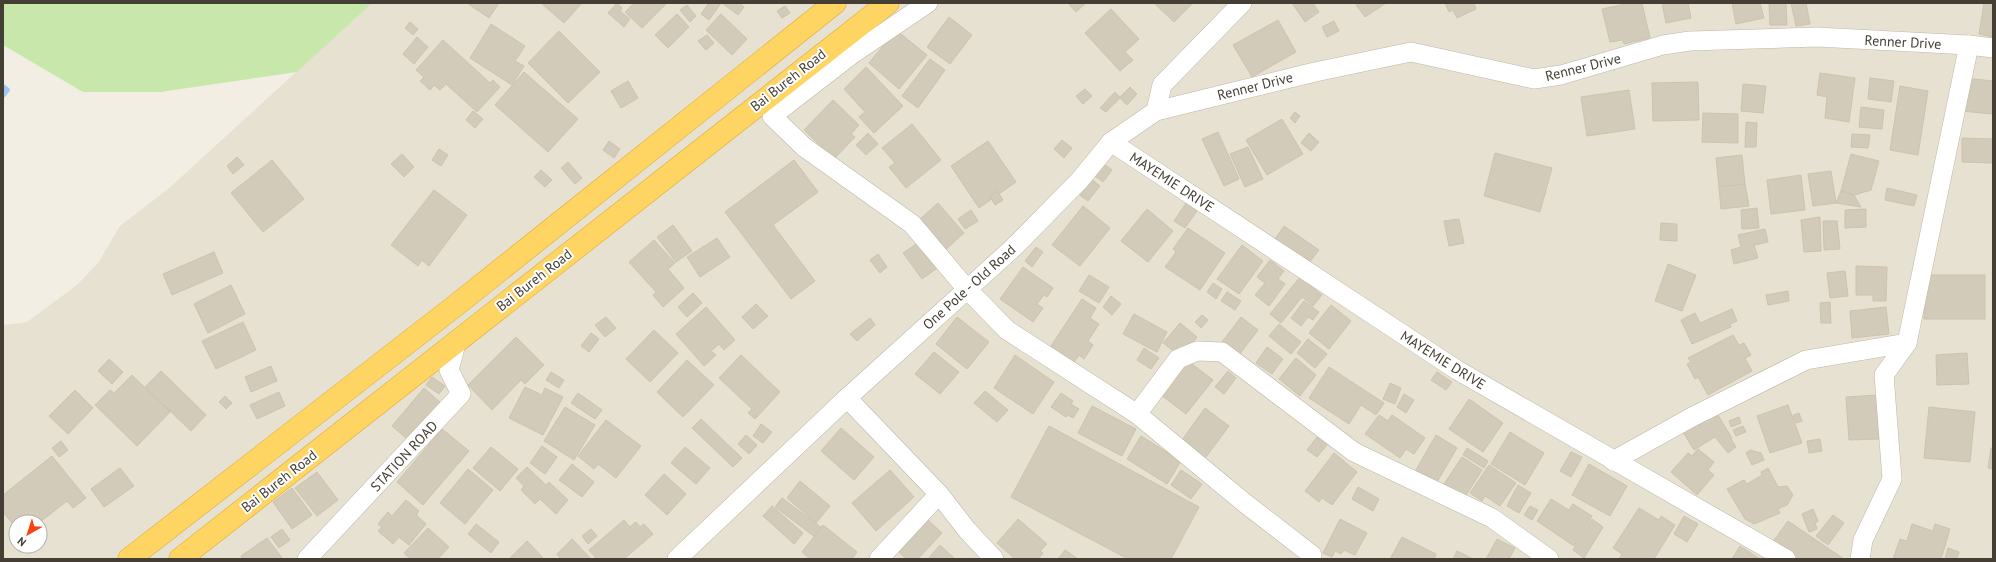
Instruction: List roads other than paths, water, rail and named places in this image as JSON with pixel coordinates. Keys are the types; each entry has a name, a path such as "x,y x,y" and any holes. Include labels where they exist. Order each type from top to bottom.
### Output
{"highway":[{"name":"Bai Bureh Road","path":"129,559 461,301 835,3"},
{"name":"Bai Bureh Road","path":"180,559 888,3"}],"street":[{"path":"928,3 851,55 772,116 804,147 912,224 966,288 1007,330 1137,414 1240,499 1312,555"},
{"path":"1156,111 1162,85 1242,3"},
{"name":"Renner Drive","path":"1156,111 1315,72 1411,52 1534,79 1561,75 1662,45 1690,41 1817,37 1969,45 1993,48"},
{"path":"1860,559 1863,540 1892,479 1884,375 1907,343 1969,45"},
{"name":"One Pole - Old Road","path":"677,559 847,398 966,288 1014,247 1079,181 1110,142 1156,111"},
{"name":"MAYEMIE DRIVE","path":"1110,142 1457,370 1786,559"},
{"name":"STATION ROAD","path":"307,559 461,394 450,370 457,340"},
{"path":"1613,461 1692,417 1806,360 1907,343"},
{"path":"1137,414 1178,359 1197,351 1222,352 1354,452 1492,518 1549,559"},
{"path":"847,398 939,494 967,530 994,559"},
{"path":"879,559 939,494"}],"waterway":[{"path":"3,87 7,90 3,95"}]}
